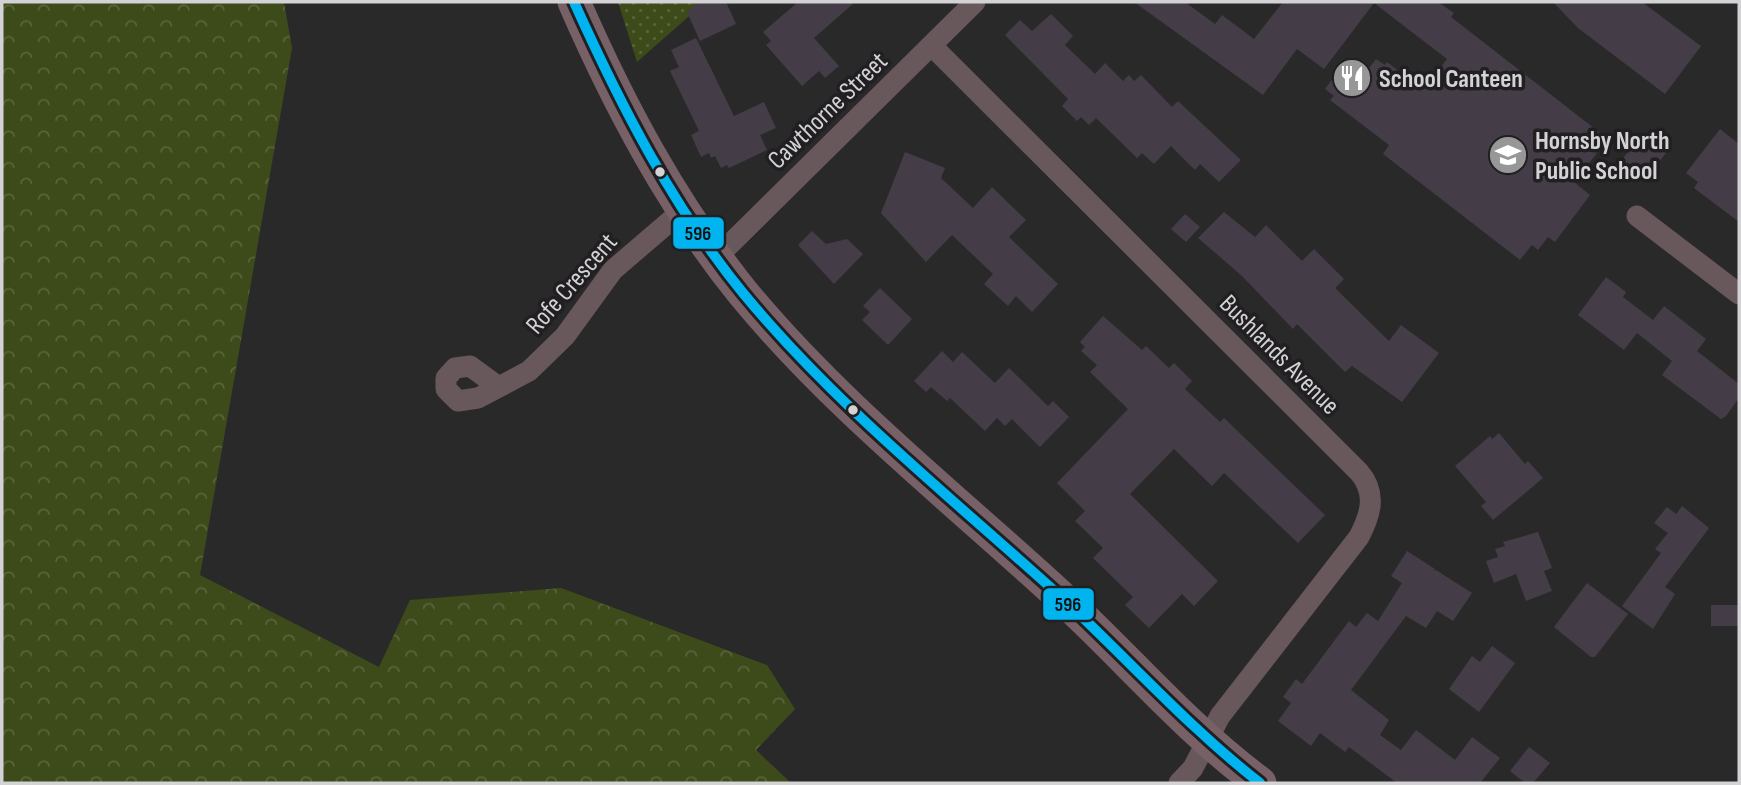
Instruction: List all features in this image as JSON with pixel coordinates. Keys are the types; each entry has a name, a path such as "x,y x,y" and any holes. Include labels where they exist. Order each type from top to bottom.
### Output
{"main road":[{"path":"574,2 606,76 648,155 716,258 744,294 822,379 1064,600 1206,739 1260,783"}],"street":[{"name":"Cawthorne Street","path":"716,258 975,2"},
{"name":"Bushlands Avenue","path":"932,46 1359,472 1370,489 1370,513 1359,537 1220,716 1193,768 1178,783"},
{"name":"Rofe Crescent","path":"496,385 529,370 565,336 613,270 683,210"},
{"path":"1637,216 1739,294"}],"green space":[{"path":"2,2 284,2 292,48 200,575 379,667 410,600 561,588 767,665 795,709 756,750 791,783 2,783"},
{"path":"618,2 705,2 637,62"}],"building":[{"path":"699,2 726,2 736,24 700,41 687,12"},
{"path":"798,2 855,2 814,38 839,66 825,78 819,71 802,86 766,45 771,41 763,32"},
{"path":"1134,2 1185,2 1215,24 1222,15 1254,39 1283,2 1438,2 1454,13 1451,17 1608,139 1574,182 1590,195 1555,242 1548,237 1538,250 1532,245 1520,260 1383,154 1389,145 1330,100 1334,96 1325,89 1344,63 1362,77 1376,59 1385,65 1387,62 1423,90 1447,59 1374,3 1324,69 1297,49 1263,95"},
{"path":"1553,2 1642,2 1701,46 1665,94 1578,28"},
{"path":"1051,14 1073,36 1065,45 1095,74 1105,63 1123,81 1129,75 1134,81 1141,75 1172,107 1178,101 1241,160 1219,182 1200,164 1195,170 1171,146 1154,164 1142,153 1137,158 1096,118 1089,125 1081,117 1077,121 1062,106 1068,99 1005,35 1020,20 1032,31"},
{"path":"696,38 734,116 764,102 776,128 760,135 767,150 729,168 727,165 721,168 715,156 711,158 709,153 701,157 691,135 699,131 670,71 679,67 671,50"},
{"path":"1720,129 1739,144 1739,222 1694,188 1698,182 1686,173"},
{"path":"1642,134 1666,153 1645,180 1621,161"},
{"path":"905,152 945,168 941,178 973,208 992,187 1026,220 1009,237 1058,284 1032,312 1016,296 1008,306 984,284 993,274 952,235 926,262 881,213"},
{"path":"1224,212 1255,237 1266,225 1302,261 1314,249 1344,279 1335,288 1389,341 1401,325 1439,353 1402,402 1352,366 1345,372 1297,324 1293,329 1242,276 1198,238"},
{"path":"1185,214 1200,227 1186,242 1171,229"},
{"path":"812,231 826,244 847,239 863,254 834,284 798,245"},
{"path":"1606,277 1626,292 1623,297 1653,320 1664,306 1706,339 1697,351 1739,384 1739,398 1726,416 1721,419 1662,375 1672,361 1637,333 1624,350 1578,315"},
{"path":"880,288 912,319 888,345 862,320 870,312 863,306"},
{"path":"1103,316 1142,350 1146,346 1169,368 1174,363 1192,381 1185,389 1220,422 1224,418 1325,515 1298,543 1224,473 1212,486 1174,449 1130,494 1218,581 1194,606 1182,594 1149,628 1125,605 1133,597 1093,558 1103,548 1075,521 1085,511 1057,483 1128,409 1090,372 1097,365 1081,351 1085,347 1080,342"},
{"path":"942,351 953,362 962,352 995,383 1009,368 1048,406 1053,401 1069,417 1040,447 1012,419 1005,426 997,418 985,431 950,398 947,401 931,387 926,392 914,381"},
{"path":"1499,433 1525,464 1528,461 1543,478 1493,520 1481,506 1486,502 1455,466 1490,436 1492,439"},
{"path":"1682,506 1709,528 1665,587 1675,594 1653,629 1622,606 1661,553 1655,549 1668,533 1654,523 1667,507 1676,514"},
{"path":"1538,532 1552,568 1544,571 1552,591 1526,601 1516,574 1494,583 1486,561 1498,557 1495,549 1505,546 1503,542"},
{"path":"1407,551 1435,569 1433,571 1436,570 1472,593 1453,621 1437,611 1426,628 1406,616 1351,690 1389,720 1380,735 1401,750 1416,730 1455,760 1472,737 1500,758 1480,783 1397,783 1349,747 1345,752 1320,733 1311,746 1278,721 1291,703 1283,697 1296,679 1302,684 1349,621 1356,627 1367,613 1378,621 1402,583 1391,576"},
{"path":"1587,583 1628,614 1595,657 1591,657 1554,627"},
{"path":"1711,605 1739,605 1739,626 1711,626"},
{"path":"1492,646 1515,663 1479,712 1449,689 1472,656 1480,662"},
{"path":"1529,747 1550,763 1533,783 1525,783 1510,771"}],"transit line":[{"name":"596","path":"574,2 629,116 670,190 717,260 779,334 856,413 1060,596 1182,715 1260,783"}],"place":[{"name":"School Canteen","path":"1352,78"},
{"name":"Hornsby North Public School","path":"1508,155"}]}
